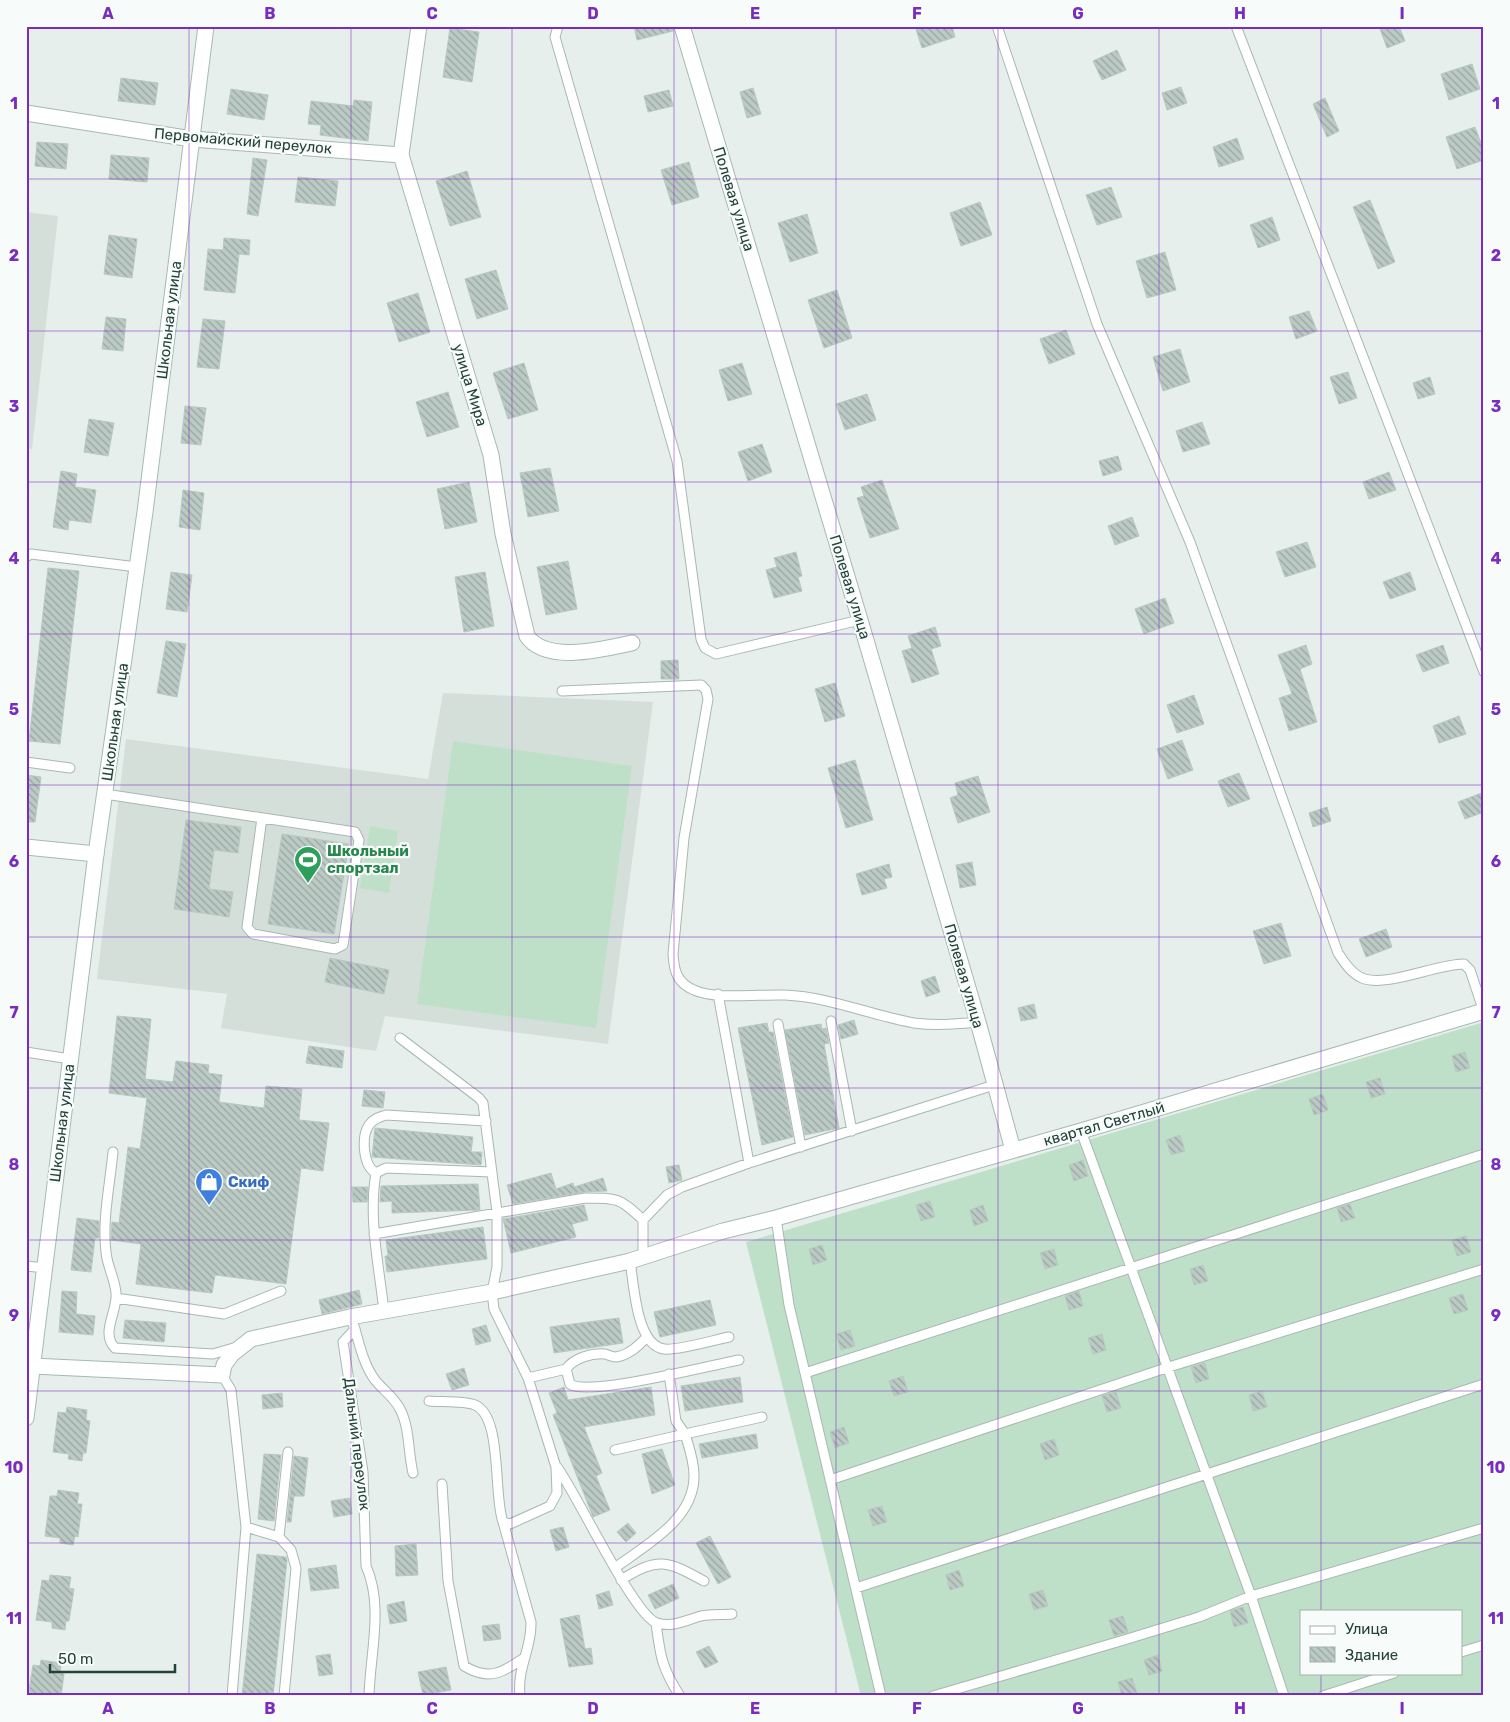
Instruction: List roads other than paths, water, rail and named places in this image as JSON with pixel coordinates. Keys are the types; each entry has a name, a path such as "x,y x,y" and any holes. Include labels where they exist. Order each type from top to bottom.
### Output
{"street":[{"name":"Школьная улица","path":"26,1418 96,854 137,567 206,26"},
{"name":"улица Мира","path":"419,26 401,155 491,455 503,534 527,636 532,644 555,651 581,653 632,643"},
{"name":"Полевая улица","path":"682,26 860,620 978,1022 1013,1150"},
{"name":"Первомайский переулок","path":"26,113 192,139 401,155"},
{"path":"26,847 96,854"},
{"name":"квартал Светлый","path":"239,1347 251,1339 275,1332 353,1323 384,1311 492,1292 636,1259 723,1231 776,1218 1081,1131 1483,1012"},
{"path":"32,1366 222,1375 224,1365 239,1347"}],"lane":[{"path":"558,26 554,37 677,461 701,639 705,648 716,654 860,620"},
{"path":"997,26 1097,324 1190,542 1338,953 1348,968 1361,978 1373,980 1401,977 1449,964 1464,964 1470,970 1483,1012"},
{"path":"1236,26 1484,672"},
{"path":"26,556 31,554 137,567"},
{"path":"562,691 701,685 706,690 708,699 684,838 673,954 674,972 682,983 696,991 718,994 818,997 915,1023 944,1025 978,1022"},
{"path":"26,762 70,768"},
{"path":"105,794 355,832 359,840 343,945 335,949 253,934 247,927 262,818"},
{"path":"718,994 749,1163"},
{"path":"831,1021 852,1131"},
{"path":"778,1024 802,1148"},
{"path":"400,1038 483,1103 497,1212 497,1267 492,1292 494,1309 528,1378 556,1467 616,1567 621,1580 647,1617 656,1623 668,1625 702,1616 732,1614"},
{"path":"26,1052 70,1060"},
{"path":"729,1337 666,1350 653,1346 646,1338 642,1324 636,1259 644,1220 667,1195 682,1186 749,1163 802,1148 994,1085"},
{"path":"376,1173 368,1166 365,1154 368,1126 375,1119 386,1115 486,1121"},
{"path":"1081,1131 1169,1367 1251,1596 1284,1696"},
{"path":"113,1152 105,1236 106,1252 116,1292 108,1337 115,1348 213,1354 239,1347"},
{"path":"805,1372 1484,1154"},
{"path":"376,1173 386,1168 492,1172"},
{"path":"376,1173 373,1187 374,1234 384,1311"},
{"path":"374,1234 585,1198 609,1198 626,1203 644,1220"},
{"path":"776,1218 789,1305 881,1696"},
{"path":"26,1266 46,1268"},
{"path":"830,1480 1169,1367 1484,1269"},
{"path":"116,1298 224,1314 281,1291"},
{"path":"353,1323 368,1369 376,1382 390,1393 401,1410 407,1432 408,1454 413,1474"},
{"name":"Дальний переулок","path":"353,1323 343,1342 363,1472 366,1566 375,1605 369,1696"},
{"path":"528,1378 566,1369 570,1363 584,1357 604,1354 615,1357 624,1355 646,1338"},
{"path":"566,1369 570,1384 575,1388 589,1388 739,1360"},
{"path":"616,1567 678,1519 693,1490 694,1476 685,1434 676,1421 668,1374"},
{"path":"222,1375 231,1390 246,1527 232,1696"},
{"path":"856,1588 1484,1384"},
{"path":"429,1401 475,1405 482,1411 491,1428 496,1457 498,1497 503,1522 531,1622 532,1634 520,1673 520,1696"},
{"path":"615,1450 762,1418"},
{"path":"279,1538 288,1452"},
{"path":"503,1522 510,1524 550,1506 557,1493 556,1467"},
{"path":"442,1484 448,1581 464,1666 475,1672 493,1675 507,1670 524,1658"},
{"path":"246,1527 279,1538 292,1550 296,1568 284,1696"},
{"path":"934,1696 1152,1632 1198,1617 1251,1596 1484,1528"},
{"path":"621,1580 638,1570 660,1563 674,1565 704,1581"},
{"path":"656,1623 660,1656 666,1674 680,1696"},
{"path":"1462,1652 1484,1645"},
{"path":"1323,1696 1391,1674"}],"place":[{"name":"Школьный спортзал","path":"308,884"},
{"name":"Скиф","path":"209,1206"}]}
